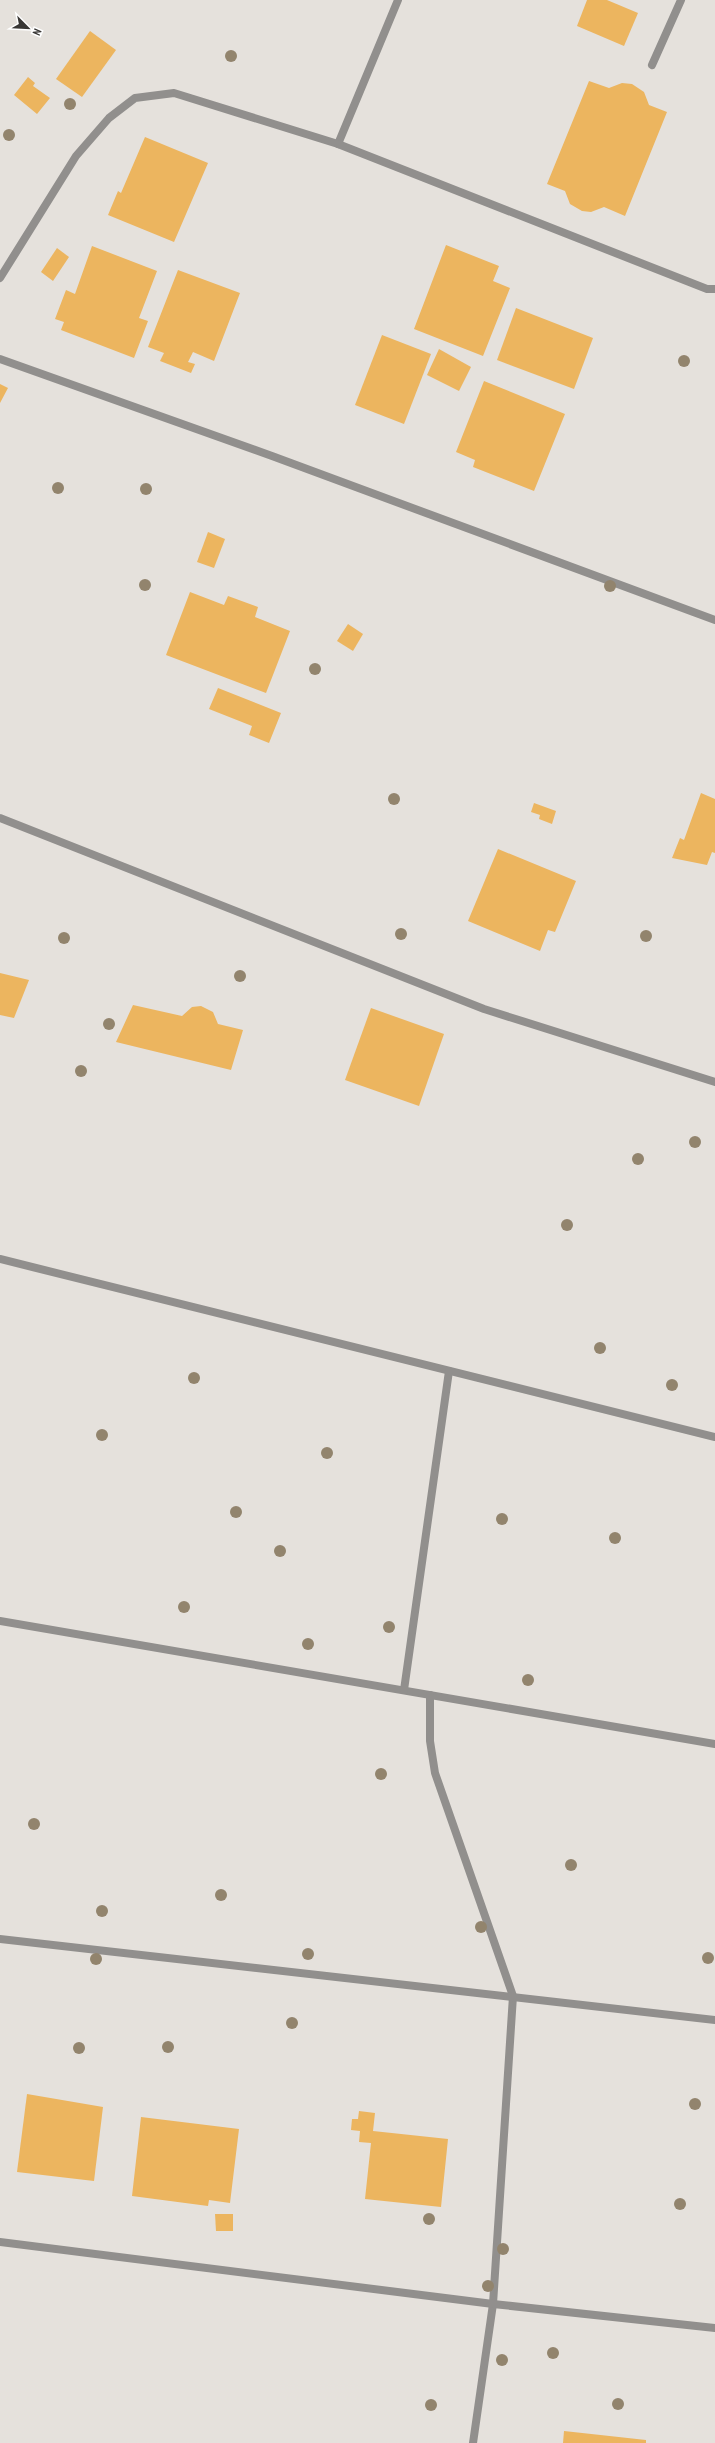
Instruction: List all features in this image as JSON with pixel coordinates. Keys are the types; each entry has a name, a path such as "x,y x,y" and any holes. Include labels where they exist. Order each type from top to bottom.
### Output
{"street":[{"path":"338,144 398,0"},
{"path":"652,65 681,0"},
{"path":"0,278 76,156 109,118 135,98 174,93 338,144 588,243 715,290"},
{"path":"0,359 272,456 715,620"},
{"path":"0,818 484,1009 715,1082"},
{"path":"0,1259 715,1437"},
{"path":"404,1690 449,1371"},
{"path":"0,1621 715,1744"},
{"path":"430,1694 430,1741 435,1773 513,1996 493,2304 473,2443"},
{"path":"0,1939 715,2020"},
{"path":"0,2242 493,2304 715,2328"}],"building":[{"path":"587,0 607,0 638,13 624,46 577,26"},
{"path":"90,31 116,50 82,97 56,79"},
{"path":"28,77 35,83 33,86 50,98 37,114 14,95"},
{"path":"589,81 609,88 622,83 632,84 644,92 649,105 667,112 625,216 604,207 591,212 582,211 570,204 565,191 547,184"},
{"path":"145,137 208,163 174,242 108,215 118,191 121,193"},
{"path":"446,245 499,266 493,281 510,288 483,356 414,329"},
{"path":"92,246 157,271 139,318 148,321 134,358 61,330 64,322 55,319 66,290 75,294"},
{"path":"57,248 69,257 53,281 41,272"},
{"path":"178,270 240,293 214,361 193,352 188,362 195,364 191,373 160,361 164,353 148,347"},
{"path":"516,308 593,338 574,389 497,360"},
{"path":"382,335 431,354 404,424 355,405"},
{"path":"439,349 471,367 459,391 427,375"},
{"path":"484,381 565,414 534,491 473,467 475,460 456,452"},
{"path":"0,384 8,388 0,403"},
{"path":"208,532 225,539 214,568 197,562"},
{"path":"190,592 224,605 228,596 258,607 255,617 290,631 266,693 166,655"},
{"path":"348,624 363,634 353,651 337,641"},
{"path":"218,688 281,713 269,743 249,735 252,726 209,709"},
{"path":"701,793 715,799 715,853 712,852 707,865 672,858 680,838 684,840"},
{"path":"534,803 556,811 552,824 539,819 540,815 531,812"},
{"path":"498,849 576,881 555,932 548,930 540,951 468,921"},
{"path":"0,973 29,980 14,1018 0,1015"},
{"path":"133,1005 182,1016 192,1007 201,1006 213,1012 218,1024 243,1030 231,1070 116,1042"},
{"path":"371,1008 444,1034 419,1106 345,1080"},
{"path":"27,2094 103,2107 94,2181 17,2172"},
{"path":"359,2111 375,2113 373,2131 448,2139 441,2207 365,2199 371,2143 359,2142 360,2131 351,2130 352,2119 358,2119"},
{"path":"141,2117 239,2129 230,2203 209,2200 208,2206 132,2196"},
{"path":"215,2214 233,2214 233,2231 216,2231"},
{"path":"564,2431 646,2440 646,2443 563,2443"}]}
